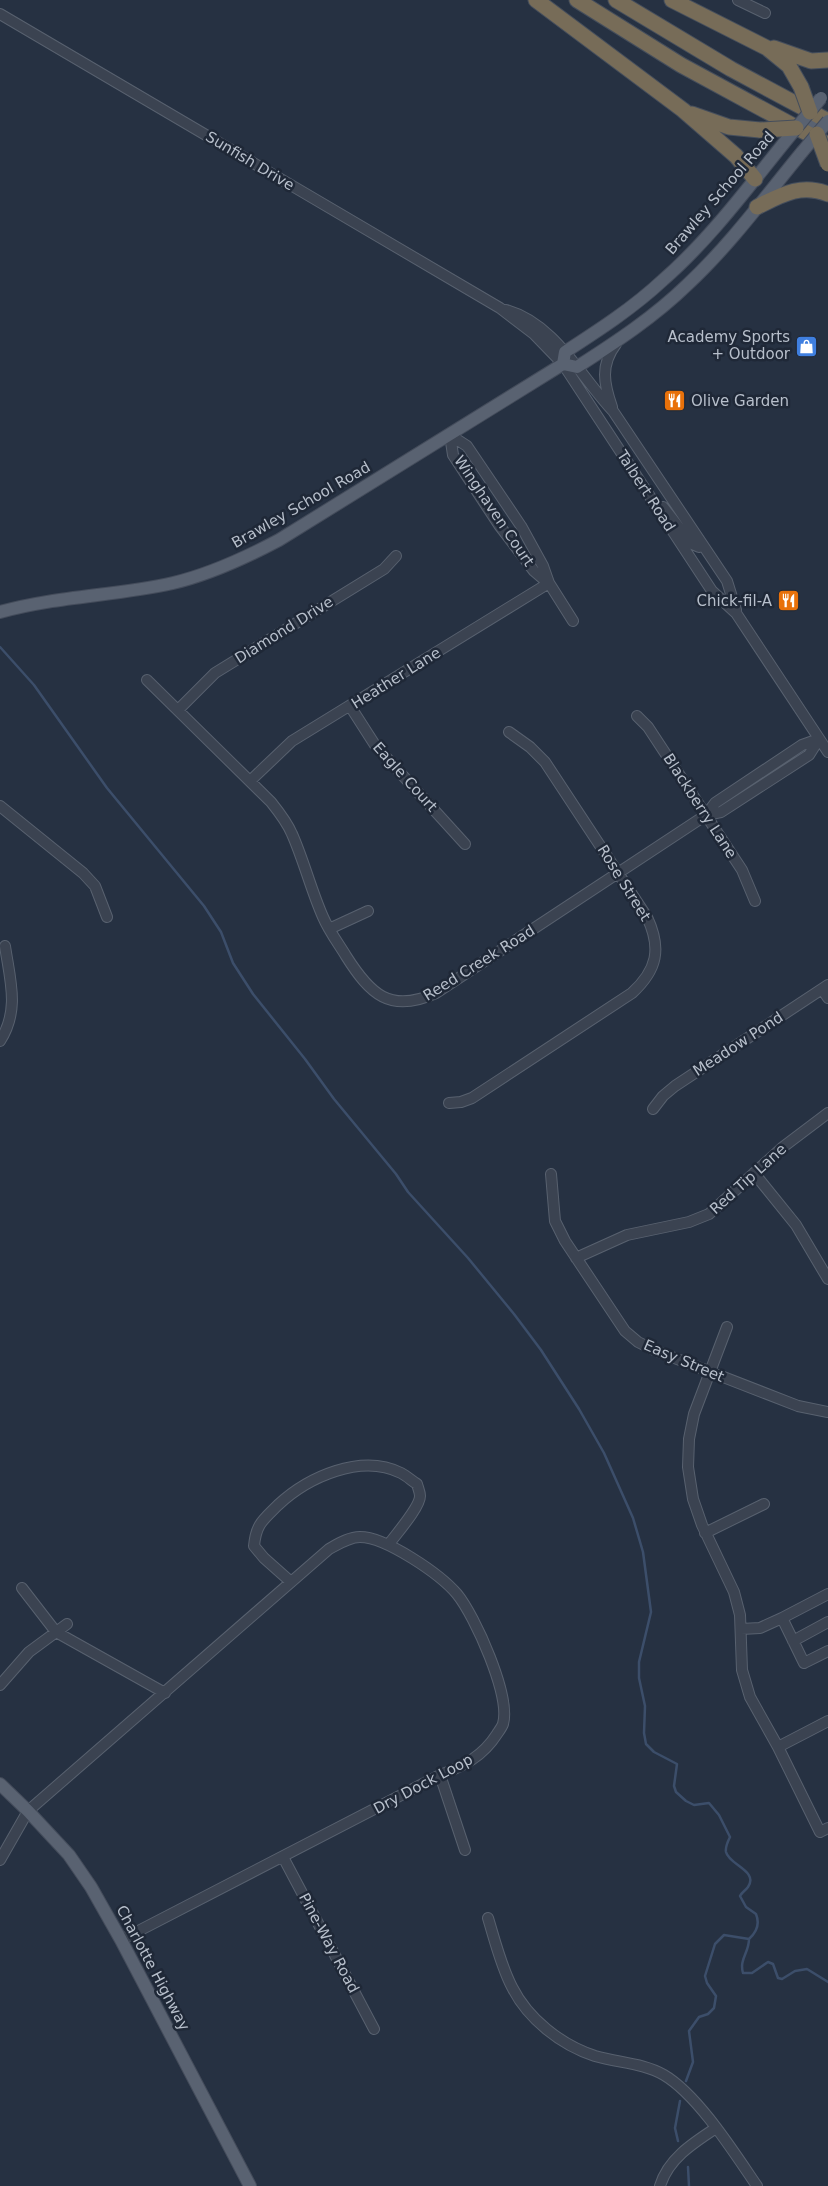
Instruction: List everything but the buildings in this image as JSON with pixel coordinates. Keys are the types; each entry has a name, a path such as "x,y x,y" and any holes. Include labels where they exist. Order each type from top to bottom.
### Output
{"highway":[{"path":"536,0 683,110 736,156 755,179"},
{"path":"577,0 697,74 828,145"},
{"path":"616,0 823,126 828,164"},
{"path":"672,0 776,54 789,66 801,87 810,112"},
{"path":"758,43 806,59 816,61 828,60"},
{"path":"683,110 718,124 760,130 796,128"},
{"path":"757,207 783,194 796,190 811,189 828,194"}],"main road":[{"name":"Brawley School Road","path":"0,612 44,601 173,583 228,565 279,540 450,435 564,358 664,280 705,239 825,94"},
{"path":"810,112 823,126"},
{"path":"796,128 823,126"},
{"path":"564,358 577,367 617,342 654,314 688,284 720,252 823,126"},
{"name":"Charlotte Highway","path":"0,1784 69,1855 91,1887 121,1940 250,2186"}],"street":[{"path":"738,0 765,13"},
{"name":"Sunfish Drive","path":"0,14 500,308 516,312 551,336 564,358"},
{"path":"613,411 606,392 604,374 608,356 617,342"},
{"name":"Talbert Road","path":"564,358 637,477 712,591 736,613 828,752"},
{"name":"Talbert Road","path":"577,367 593,390 613,411 727,581 736,613"},
{"name":"Winghaven Court","path":"450,435 453,455 499,525 534,571 549,583"},
{"name":"Winghaven Court","path":"450,435 467,446 478,462 520,526 543,566 549,583 573,621"},
{"path":"637,477 679,525 692,544 699,547 703,546"},
{"name":"Diamond Drive","path":"178,710 215,673 384,569 396,556"},
{"name":"Heather Lane","path":"250,781 285,745 549,583"},
{"name":"Reed Creek Road","path":"147,680 250,781 282,816 292,834 323,918 359,977 371,990 386,999 403,1002 420,1000 436,993 706,816 721,812 809,755 819,738"},
{"name":"Eagle Court","path":"350,706 375,745 466,844"},
{"name":"Blackberry Lane","path":"637,716 648,727 742,870 750,885 755,901"},
{"name":"Rose Street","path":"449,1103 461,1102 472,1098 632,993 644,982 653,967 656,950 654,933 647,917 545,762 530,747 509,732"},
{"path":"0,806 84,873 95,886 107,917"},
{"path":"329,929 368,911"},
{"path":"0,1041 8,1028 13,1013 5,946"},
{"path":"825,987 828,998"},
{"name":"Meadow Pond","path":"653,1109 662,1096 675,1086 825,987"},
{"name":"Red Tip Lane","path":"576,1258 627,1235 704,1217 719,1207 783,1147 828,1114"},
{"path":"754,1173 796,1225 828,1279"},
{"name":"Easy Street","path":"551,1174 555,1221 576,1258 625,1331 638,1342 654,1350 709,1372 798,1406 828,1412"},
{"path":"727,1327 694,1414 689,1439 688,1467 693,1499 705,1533 734,1592 741,1629 742,1670 750,1697 778,1747 820,1832 828,1828"},
{"path":"291,1582 264,1558 254,1546 256,1529 290,1494 310,1481 333,1471 356,1466 381,1468 400,1473 417,1484 420,1497 415,1511 401,1526 389,1544"},
{"path":"705,1533 764,1504"},
{"name":"Dry Dock Loop","path":"0,1860 28,1811 328,1549 346,1540 359,1537 389,1544 439,1578 457,1594 491,1658 502,1700 503,1724 488,1748 464,1766 440,1775 283,1858 121,1940"},
{"path":"22,1588 56,1632 165,1693"},
{"path":"741,1629 760,1628 828,1594"},
{"path":"782,1618 804,1663 828,1651"},
{"path":"793,1641 828,1622"},
{"path":"0,1685 29,1652 67,1624"},
{"path":"778,1747 828,1721"},
{"path":"440,1775 466,1850"},
{"name":"Pine-Way Road","path":"283,1858 374,2030"},
{"path":"488,1918 512,1987 527,2010 547,2030 570,2045 595,2056 644,2066 665,2076 683,2090 716,2128 757,2186"},
{"path":"660,2186 663,2176 688,2146 716,2128"}],"waterway":[{"path":"0,647 34,685 107,788 204,906 221,932 233,963 253,994 334,1099 396,1174 408,1192 468,1258 514,1314 541,1350 579,1409 604,1453 633,1518 643,1552 651,1612 639,1662 639,1678 645,1706 644,1733 646,1744 654,1752 677,1764 674,1786 676,1792 694,1805 709,1803 719,1815 730,1837 726,1848 728,1857 747,1872 750,1877 748,1887 740,1896 746,1907 756,1914 758,1924 756,1931 749,1939 742,1964 743,1973 752,1973 768,1962 773,1964 778,1978 782,1979 795,1971 807,1969 828,1982"},
{"path":"686,2081 693,2062 689,2031 699,2017 708,2014 714,2008 716,1996 707,1983 705,1976 715,1944 724,1935 749,1939"},
{"path":"678,2141 675,2128 680,2101"},
{"path":"688,2167 689,2186"}],"place":[{"name":"Academy Sports + Outdoor","path":"806,346"},
{"name":"Olive Garden","path":"675,401"},
{"name":"Chick-fil-A","path":"788,601"}]}
